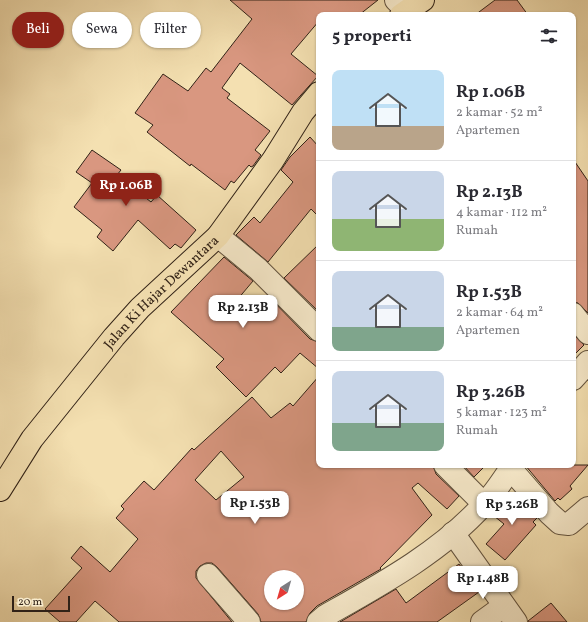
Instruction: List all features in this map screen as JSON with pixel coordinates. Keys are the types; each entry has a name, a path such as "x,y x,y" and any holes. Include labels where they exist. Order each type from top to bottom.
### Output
{"main road":[{"name":"Jalan Ki Hajar Dewantara","path":"0,490 32,439 114,337 140,308 218,236 273,160 303,112 316,97"}],"street":[{"path":"218,236 258,269 316,327"},
{"path":"576,318 588,333"},
{"path":"576,376 588,362"},
{"path":"448,468 484,504"},
{"path":"318,622 396,575 453,533 484,504 511,468"},
{"path":"513,468 549,513 560,523 569,524 588,508"},
{"path":"453,533 510,614 482,622"},
{"path":"208,575 249,622"}],"building":[{"path":"230,0 378,0 363,12 316,12 316,25 291,54 316,74 316,78 292,105 240,63 222,88 230,94 227,98 270,131 255,150 261,155 253,166 251,167 249,165 234,183 231,181 225,190 191,164 190,166 147,132 153,125 135,113 163,74 188,91 206,68 211,72 252,19"},
{"path":"495,0 517,0 526,12 479,12"},
{"path":"310,137 316,144 316,214 311,209 268,262 236,235 254,217 260,223 293,182 281,170 290,157"},
{"path":"92,150 121,170 117,175 151,202 157,195 196,230 181,248 175,244 170,249 138,220 113,251 97,237 102,230 74,207 92,183 76,172"},
{"path":"576,163 588,181 588,313 576,303"},
{"path":"316,247 316,309 284,278"},
{"path":"224,257 253,281 237,300 250,312 267,295 310,339 316,341 316,366 300,353 281,373 275,367 246,397 216,367 224,359 171,312"},
{"path":"576,337 584,345 576,353"},
{"path":"316,379 316,468 434,468 436,474 459,496 447,509 418,483 412,488 432,515 380,568 381,569 317,606 310,613 306,622 261,622 258,614 212,563 206,563 200,566 196,571 196,578 232,622 119,622 95,601 76,622 60,622 45,609 82,568 71,558 81,546 110,572 138,539 116,518 124,509 121,506 144,481 154,490 192,448 194,450 252,397 271,418 290,403 293,406","holes":["221,451 244,477 216,500 195,480"]},
{"path":"576,465 588,465 570,486 572,489 560,500 558,498 555,501 528,468 576,468"},
{"path":"466,468 483,468 474,477"},
{"path":"515,492 537,518 533,522 536,525 505,560 486,544 504,524 494,516"},
{"path":"459,564 479,592 437,622 340,622 396,589 406,603"},
{"path":"551,603 567,622 528,622 528,621"}]}
